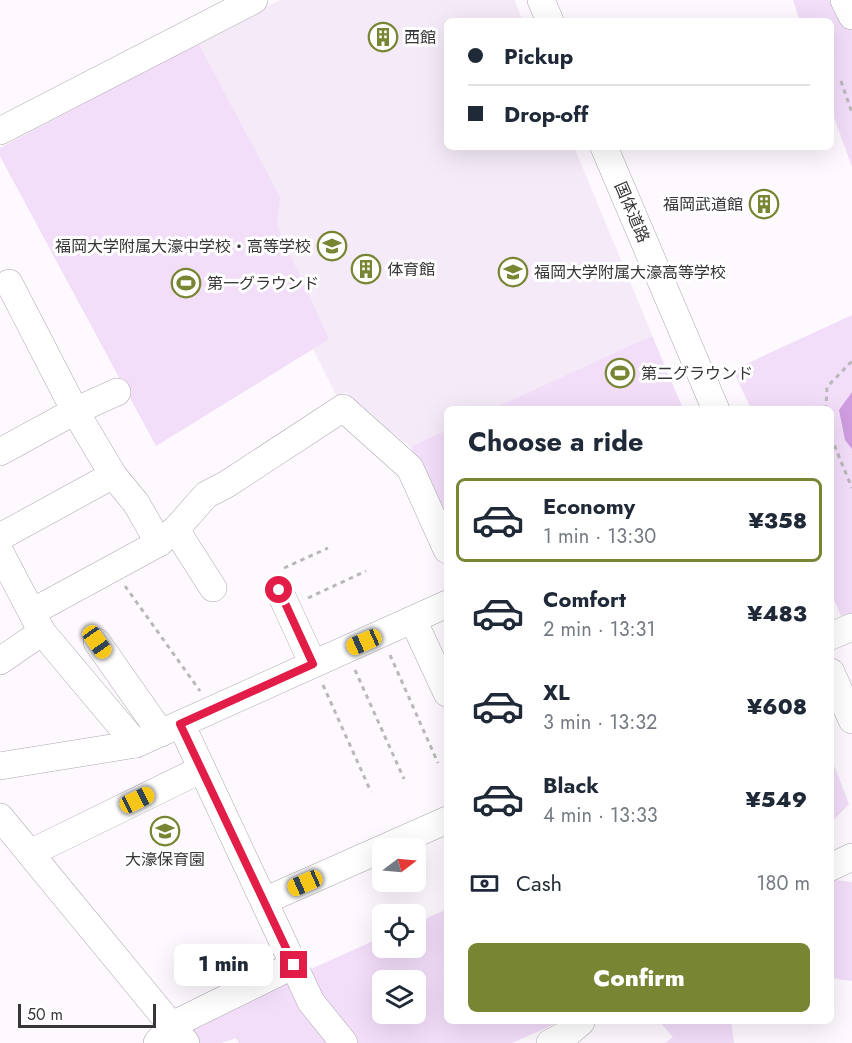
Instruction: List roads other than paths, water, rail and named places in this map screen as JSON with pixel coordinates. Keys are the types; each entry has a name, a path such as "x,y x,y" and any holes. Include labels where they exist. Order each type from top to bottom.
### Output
{"street":[{"path":"0,131 254,0"},
{"path":"541,0 549,18"},
{"path":"844,0 852,16"},
{"name":"国体道路","path":"605,150 714,406"},
{"path":"9,283 75,411 113,475 213,588"},
{"path":"0,452 75,411 117,392"},
{"path":"0,661 37,622 112,568 167,536 206,495 343,408 410,468 444,543"},
{"path":"0,537 113,475"},
{"path":"0,552 37,622 136,744"},
{"path":"283,598 313,664"},
{"path":"0,766 136,744 444,605"},
{"path":"413,620 444,687"},
{"path":"834,635 852,627"},
{"path":"97,642 171,728 202,769 310,1002 344,1043"},
{"path":"834,679 852,720"},
{"path":"30,853 202,769"},
{"path":"0,817 172,1037 294,965"},
{"path":"264,901 444,821"},
{"path":"834,866 852,857"},
{"path":"550,1043 567,1034 579,1024"}],"place":[{"name":"西館","path":"383,37"},
{"name":"福岡武道館","path":"764,204"},
{"name":"福岡大学附属大濠中学校・高等学校","path":"332,246"},
{"name":"体育館","path":"366,269"},
{"name":"福岡大学附属大濠高等学校","path":"513,272"},
{"name":"第一グラウンド","path":"186,283"},
{"name":"第二グラウンド","path":"620,373"},
{"name":"大濠保育園","path":"165,831"}]}
